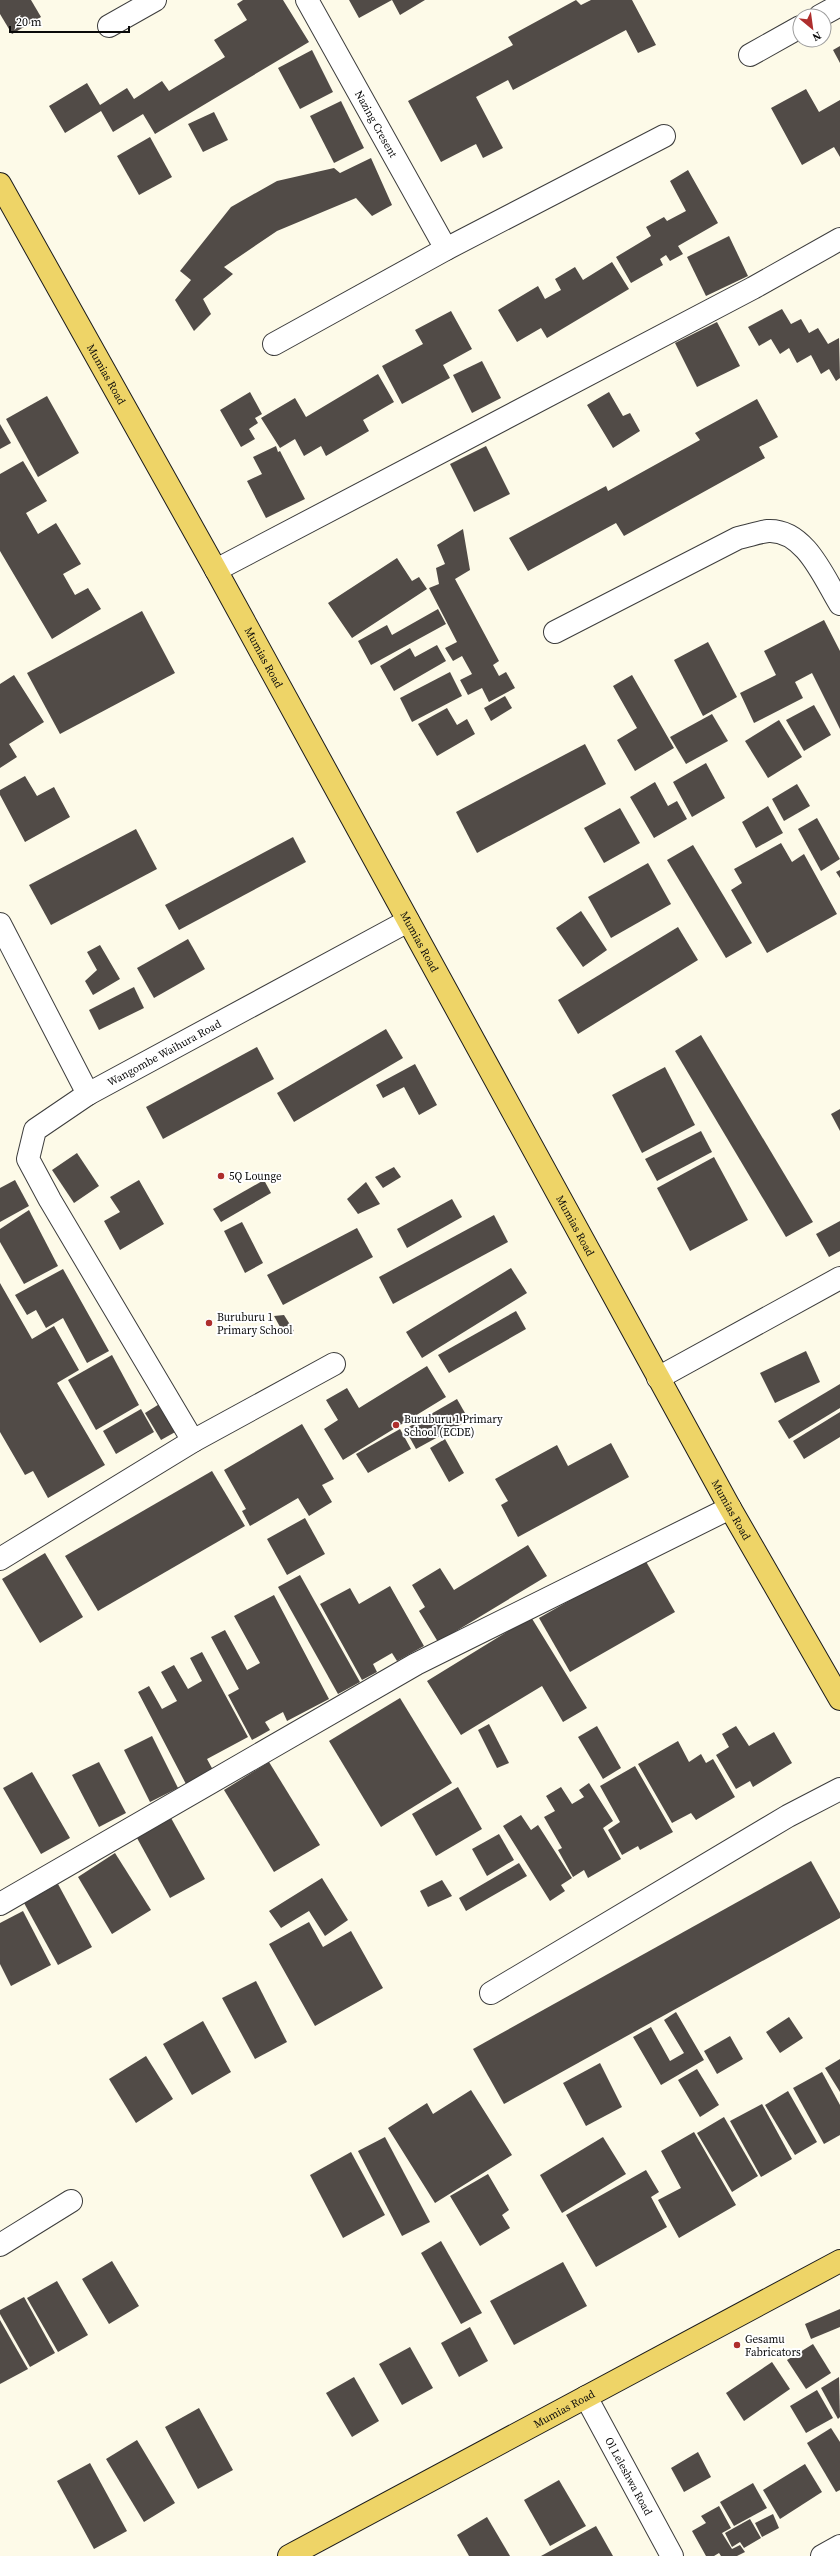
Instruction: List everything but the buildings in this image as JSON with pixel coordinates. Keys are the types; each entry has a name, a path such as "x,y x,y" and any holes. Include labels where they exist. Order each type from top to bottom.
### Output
{"main road":[{"name":"Mumias Road","path":"0,184 216,570 730,1508 840,1699"},
{"name":"Mumias Road","path":"288,2556 840,2261"}],"street":[{"path":"109,26 155,0"},
{"name":"Nazing Cresent","path":"306,0 446,249"},
{"path":"750,55 792,31"},
{"path":"274,344 446,249 664,136"},
{"path":"216,570 753,288 840,240"},
{"path":"555,632 738,538 770,531 792,536 809,554 840,604"},
{"name":"Wangombe Waihura Road","path":"193,1441 28,1159 35,1130 88,1094 408,921"},
{"path":"0,924 88,1094"},
{"path":"658,1378 840,1278"},
{"path":"0,1559 193,1441 334,1364"},
{"path":"0,1904 416,1664 730,1508"},
{"path":"491,1993 788,1816 840,1789"},
{"path":"0,2245 71,2201"},
{"name":"Ol Leleshwa Road","path":"586,2397 672,2556"},
{"path":"822,2556 840,2546"}],"place":[{"name":"5Q Lounge","path":"221,1176"},
{"name":"Buruburu 1 Primary School","path":"209,1323"},
{"name":"Buruburu 1 Primary School (ECDE)","path":"396,1425"},
{"name":"Gesamu Fabricators","path":"737,2345"}]}
